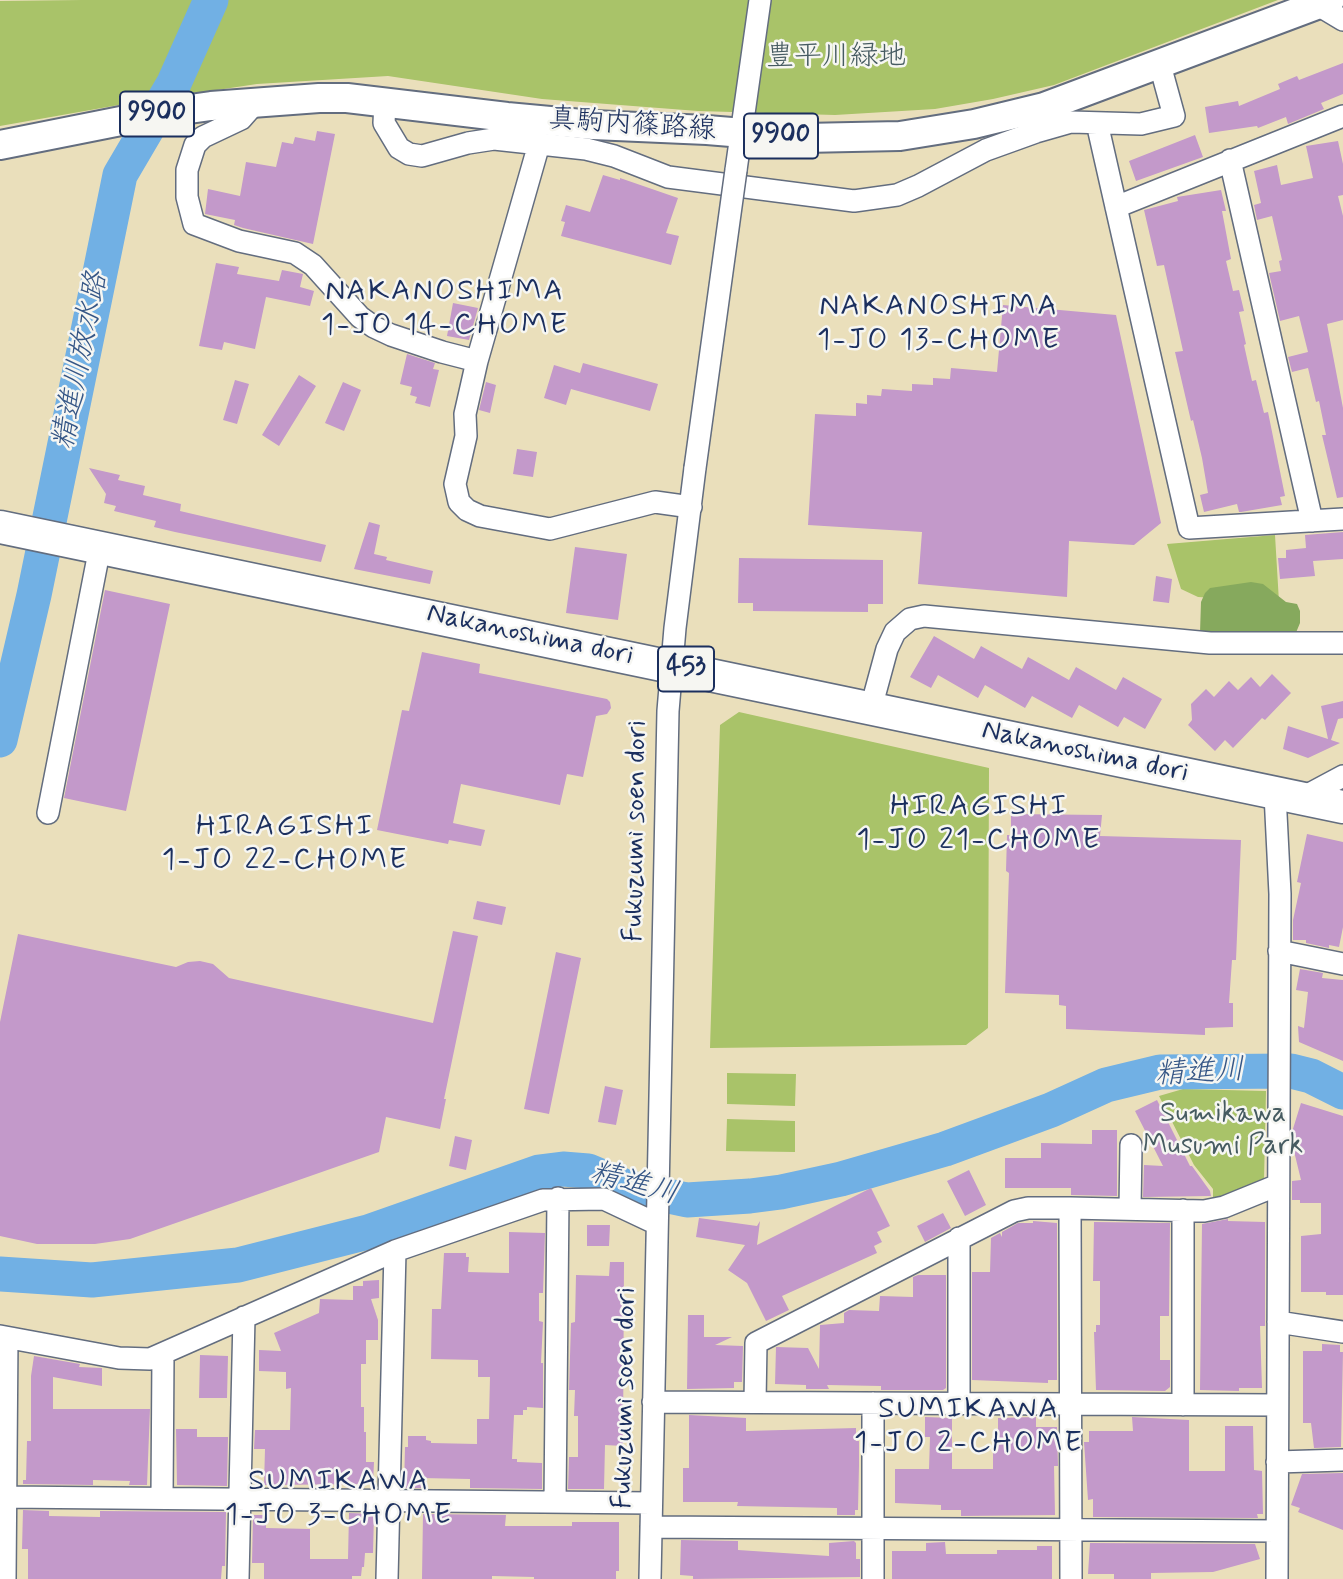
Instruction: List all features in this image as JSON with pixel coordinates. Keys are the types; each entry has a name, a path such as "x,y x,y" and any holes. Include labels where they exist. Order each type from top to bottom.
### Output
{"highway":[{"name":"Nakanoshima dori","path":"9,529 1288,796"},
{"name":"453","path":"1288,796 1343,807"}],"main road":[{"name":"真駒内篠路線","path":"0,145 102,123 211,106 319,98 385,102 507,117 804,138 869,138 929,132 1044,107 1324,2"}],"street":[{"name":"Fukuzumi soen dori","path":"650,1579 667,724 671,666 695,468 760,0"},
{"path":"1324,2 1343,20"},
{"path":"385,102 384,123 399,148 409,154 422,156 494,139 600,151 651,172 692,182 854,201 897,195 986,150 1071,122 1140,124 1174,116 1160,65"},
{"path":"256,102 241,119 203,137 195,145 187,170 187,197 194,224 230,238 295,253 313,265 360,317 374,327 442,352 477,361"},
{"path":"1116,207 1343,116"},
{"path":"1097,123 1189,528 1343,519"},
{"path":"539,144 477,361 466,414 466,436 455,484 459,502 467,510 480,516 538,529 550,529 655,502 691,507"},
{"path":"1230,160 1312,521"},
{"path":"48,813 86,545"},
{"path":"871,708 887,649 895,632 910,619 924,616 1210,643 1343,643"},
{"path":"1277,1579 1279,951 1280,894 1288,796 1343,776"},
{"path":"1279,951 1343,964"},
{"path":"1130,1209 1131,1145"},
{"path":"755,1402 756,1343 1014,1211 1028,1208 1070,1208 1204,1211 1224,1207 1278,1185"},
{"path":"555,1502 558,1198"},
{"path":"5,1579 4,1337 140,1360 163,1354 395,1251 542,1200 604,1199 658,1204"},
{"path":"1070,1208 1071,1579"},
{"path":"1183,1210 1183,1405"},
{"path":"959,1238 959,1404"},
{"path":"387,1579 395,1251"},
{"path":"238,1579 244,1317"},
{"path":"1278,1322 1343,1332"},
{"path":"162,1498 163,1354"},
{"path":"653,1402 1278,1405"},
{"path":"873,1403 873,1579"},
{"path":"1277,1462 1343,1460"},
{"path":"5,1497 651,1503"},
{"path":"651,1527 1277,1531"}],"green space":[{"name":"豊平川緑地","path":"1278,0 1054,85 935,109 835,115 698,111 542,99 388,76 257,84 0,126 0,1"},
{"path":"1275,535 1279,602 1198,597 1181,589 1167,544"},
{"path":"1251,582 1263,584 1286,602 1297,604 1300,623 1295,635 1200,633 1201,602 1210,588"},
{"path":"739,712 989,768 988,1028 966,1045 710,1048 720,725"},
{"path":"727,1073 796,1074 795,1106 727,1104"},
{"name":"Sumikawa Musumi Park","path":"1183,1089 1266,1091 1264,1181 1213,1200 1213,1189 1194,1165 1159,1096"},
{"path":"727,1119 795,1121 795,1152 726,1151"}],"building":[{"path":"1343,63 1343,94 1321,103 1324,109 1288,124 1286,117 1258,128 1209,133 1205,107 1238,101 1239,106 1280,89 1278,84 1297,76 1299,80"},
{"path":"317,131 335,134 313,244 243,228 234,225 235,220 205,214 208,189 240,196 246,162 276,167 282,142 293,144 295,137 315,141"},
{"path":"1195,135 1203,157 1136,181 1129,161"},
{"path":"1338,141 1343,164 1343,195 1338,196 1343,216 1343,320 1327,324 1343,408 1343,497 1337,498 1322,435 1326,435 1319,401 1316,402 1308,368 1292,372 1288,357 1308,352 1299,316 1280,321 1269,273 1281,271 1279,261 1282,260 1272,216 1257,220 1254,205 1261,203 1254,171 1277,165 1281,185 1313,178 1306,146"},
{"path":"603,175 620,178 678,198 666,233 679,236 671,265 561,236 565,222 561,221 566,205 590,212"},
{"path":"1221,190 1231,259 1226,261 1233,291 1239,290 1244,311 1239,312 1252,381 1256,380 1264,413 1268,412 1285,496 1280,497 1282,505 1241,512 1237,504 1204,512 1200,495 1208,493 1202,458 1175,352 1183,351 1164,265 1157,266 1144,210 1178,201 1177,197"},
{"path":"216,263 239,267 237,274 279,281 282,270 303,274 300,287 314,291 310,306 266,297 255,349 224,342 222,350 199,346"},
{"path":"453,303 478,308 469,340 447,336"},
{"path":"1003,305 1116,315 1161,523 1134,545 1069,541 1067,597 918,584 922,532 808,525 815,414 856,416 856,403 867,404 867,395 881,396 882,389 912,391 912,384 933,385 933,378 950,379 951,368 997,372"},
{"path":"407,354 435,363 433,369 439,370 430,407 415,403 417,397 410,395 412,387 400,384"},
{"path":"583,363 658,384 650,411 571,389 566,405 544,398 554,365 580,373"},
{"path":"299,375 316,386 279,446 262,435"},
{"path":"235,380 249,384 237,424 223,420"},
{"path":"343,382 361,390 344,431 325,423"},
{"path":"486,382 496,385 490,413 479,410"},
{"path":"517,449 537,452 533,477 513,474"},
{"path":"89,468 120,475 118,480 145,486 143,495 181,504 180,511 326,545 321,562 154,527 156,521 114,511 116,506 104,503 106,494"},
{"path":"369,522 380,525 374,554 387,557 386,560 433,571 430,584 354,569"},
{"path":"1343,532 1343,559 1313,561 1315,576 1280,579 1278,558 1286,558 1286,550 1306,548 1305,535"},
{"path":"575,547 627,554 618,620 566,613"},
{"path":"739,558 883,560 883,604 868,604 868,612 753,611 753,603 738,603"},
{"path":"1156,576 1172,579 1169,603 1153,601"},
{"path":"105,590 170,604 126,811 64,798"},
{"path":"934,636 974,659 981,646 1022,669 1028,657 1069,680 1076,667 1116,690 1123,677 1162,699 1145,729 1124,717 1118,727 1079,705 1072,718 1032,696 1025,708 985,685 978,698 938,675 931,688 910,677"},
{"path":"422,652 480,664 479,673 607,699 610,702 611,708 607,714 596,716 583,777 567,774 560,805 461,784 453,823 485,830 481,846 449,840 448,844 377,830 402,710 409,711"},
{"path":"1272,674 1291,693 1233,748 1225,740 1215,751 1188,725 1192,720 1191,704 1206,689 1214,697 1229,681 1238,690 1251,677 1260,687"},
{"path":"1343,701 1343,718 1338,719 1331,740 1340,743 1308,758 1283,749 1288,726 1328,739 1321,706"},
{"path":"1011,814 1102,815 1100,836 1241,840 1236,960 1232,960 1229,1003 1233,1003 1233,1027 1205,1028 1205,1035 1066,1029 1066,1006 1059,1005 1059,995 1005,993 1009,873 1006,871 1007,835 1011,835"},
{"path":"1307,834 1343,842 1343,927 1339,947 1329,945 1329,948 1306,943 1306,940 1293,940 1293,920 1301,883 1297,882"},
{"path":"477,901 506,907 502,925 473,919"},
{"path":"453,931 478,936 440,1129 386,1117 379,1152 130,1239 95,1244 37,1244 0,1236 0,1022 18,934 176,967 200,961 213,964 229,978 433,1023"},
{"path":"556,952 581,958 549,1114 524,1109"},
{"path":"1300,969 1323,973 1322,978 1343,980 1343,1061 1299,1042 1298,1026 1304,1028 1308,992 1296,990"},
{"path":"605,1086 623,1090 616,1125 598,1122"},
{"path":"1157,1100 1190,1166 1211,1196 1143,1197 1144,1165 1163,1166 1135,1111"},
{"path":"1301,1103 1343,1116 1343,1295 1301,1292 1301,1236 1321,1234 1321,1203 1300,1203 1300,1200 1292,1200 1292,1181 1301,1180 1292,1132"},
{"path":"1092,1130 1117,1130 1117,1196 1071,1195 1071,1188 1005,1188 1005,1158 1041,1158 1041,1143 1092,1144"},
{"path":"455,1136 472,1140 466,1170 449,1166"},
{"path":"969,1170 986,1205 965,1216 947,1181"},
{"path":"871,1188 890,1226 877,1232 882,1242 874,1246 877,1253 782,1296 789,1310 766,1321 747,1283 728,1270 745,1245 696,1237 699,1218 757,1226 760,1221 757,1245"},
{"path":"943,1213 951,1228 925,1242 917,1226"},
{"path":"1228,1219 1265,1222 1265,1326 1260,1326 1262,1388 1239,1388 1239,1391 1200,1390 1202,1224"},
{"path":"1094,1222 1170,1223 1169,1316 1160,1316 1160,1360 1170,1360 1170,1387 1165,1391 1096,1390 1094,1332 1096,1325 1100,1325 1100,1281 1093,1281"},
{"path":"1018,1223 1057,1223 1057,1380 1048,1380 1048,1383 972,1380 972,1272 990,1272 991,1238 1000,1233 1002,1237 1002,1232"},
{"path":"587,1225 610,1225 609,1246 587,1246"},
{"path":"509,1232 545,1233 543,1293 539,1293 539,1321 543,1322 543,1408 527,1407 527,1410 523,1410 523,1415 514,1415 512,1459 517,1459 517,1462 542,1463 542,1489 470,1488 470,1479 421,1478 421,1488 404,1488 405,1447 408,1447 408,1436 426,1436 426,1440 431,1443 477,1444 477,1419 489,1419 490,1377 478,1377 478,1360 431,1359 432,1309 441,1309 444,1253 466,1253 466,1257 469,1257 468,1272 509,1273"},
{"path":"610,1262 624,1262 623,1446 605,1445 604,1489 568,1489 569,1457 578,1457 578,1416 574,1416 575,1390 569,1390 576,1275 609,1276"},
{"path":"946,1275 946,1388 881,1390 881,1386 827,1385 829,1389 806,1389 806,1385 775,1384 776,1347 808,1348 819,1369 820,1325 844,1323 844,1313 849,1310 879,1311 880,1296 913,1297 913,1277"},
{"path":"379,1280 379,1298 371,1299 378,1320 378,1340 366,1340 366,1364 361,1364 361,1407 364,1407 366,1462 374,1462 373,1484 264,1485 265,1449 254,1449 255,1430 290,1430 291,1388 286,1389 286,1372 259,1371 259,1350 281,1351 274,1333 319,1313 320,1299 353,1300 353,1286 363,1286 363,1281"},
{"path":"688,1315 704,1315 704,1337 732,1337 715,1345 743,1346 742,1382 734,1382 734,1388 687,1389"},
{"path":"1322,1344 1340,1345 1340,1352 1343,1352 1341,1447 1314,1448 1311,1423 1303,1423 1303,1351 1322,1351"},
{"path":"200,1355 228,1356 227,1398 199,1398"},
{"path":"34,1356 80,1364 79,1367 102,1368 102,1386 53,1377 53,1409 150,1409 147,1485 129,1485 130,1481 93,1480 93,1485 23,1484 23,1480 26,1480 27,1441 31,1441 31,1376"},
{"path":"689,1415 746,1418 746,1431 856,1428 856,1441 859,1441 858,1510 855,1510 855,1515 837,1515 837,1508 737,1506 738,1502 683,1502 683,1468 689,1468"},
{"path":"925,1417 952,1418 952,1469 993,1469 993,1435 998,1435 998,1418 1036,1417 1036,1427 1057,1427 1058,1466 1054,1466 1055,1515 961,1516 961,1510 941,1510 941,1505 895,1503 895,1469 929,1469 930,1437 925,1437"},
{"path":"1132,1417 1189,1420 1189,1471 1225,1471 1225,1426 1253,1426 1254,1470 1262,1471 1263,1514 1257,1514 1258,1518 1093,1517 1093,1499 1088,1500 1084,1442 1089,1442 1089,1431 1133,1431"},
{"path":"176,1429 197,1429 197,1437 228,1437 227,1486 177,1485"},
{"path":"1343,1473 1343,1530 1298,1512 1300,1508 1291,1505 1302,1474"},
{"path":"23,1510 49,1511 49,1516 100,1517 100,1511 226,1512 225,1566 222,1566 221,1579 28,1579 28,1549 22,1549"},
{"path":"349,1513 374,1514 373,1553 365,1553 361,1576 352,1576 352,1579 264,1579 264,1563 252,1563 253,1515 266,1515 266,1528 310,1529 310,1559 348,1559"},
{"path":"423,1514 506,1515 505,1526 572,1526 572,1522 619,1522 619,1571 616,1571 616,1579 492,1576 492,1579 422,1579"},
{"path":"681,1540 738,1541 738,1550 829,1556 829,1543 854,1541 856,1559 860,1559 860,1577 693,1579 693,1576 680,1575"},
{"path":"945,1542 946,1554 997,1554 997,1550 1037,1550 1037,1546 1052,1546 1052,1579 892,1579 892,1551 926,1551 926,1543"},
{"path":"1090,1543 1255,1544 1260,1559 1213,1572 1151,1573 1151,1579 1114,1579 1114,1574 1088,1574"}],"waterway":[{"name":"精進川放水路","path":"0,740 34,595 120,175 174,83 211,0"},
{"name":"精進川","path":"0,1274 92,1280 238,1265 368,1232 539,1172 563,1169 588,1171 626,1187 687,1200 781,1192 841,1179 945,1149 1051,1110 1106,1085 1160,1072 1291,1071 1311,1076 1343,1092"}],"district":[{"name":"NAKANOSHIMA 1-JO 14-CHOME","path":"445,310"},
{"name":"NAKANOSHIMA 1-JO 13-CHOME","path":"939,325"},
{"name":"HIRAGISHI 1-JO 21-CHOME","path":"979,825"},
{"name":"HIRAGISHI 1-JO 22-CHOME","path":"285,845"},
{"name":"SUMIKAWA 1-JO 2-CHOME","path":"969,1428"},
{"name":"SUMIKAWA 1-JO 3-CHOME","path":"339,1500"}]}
